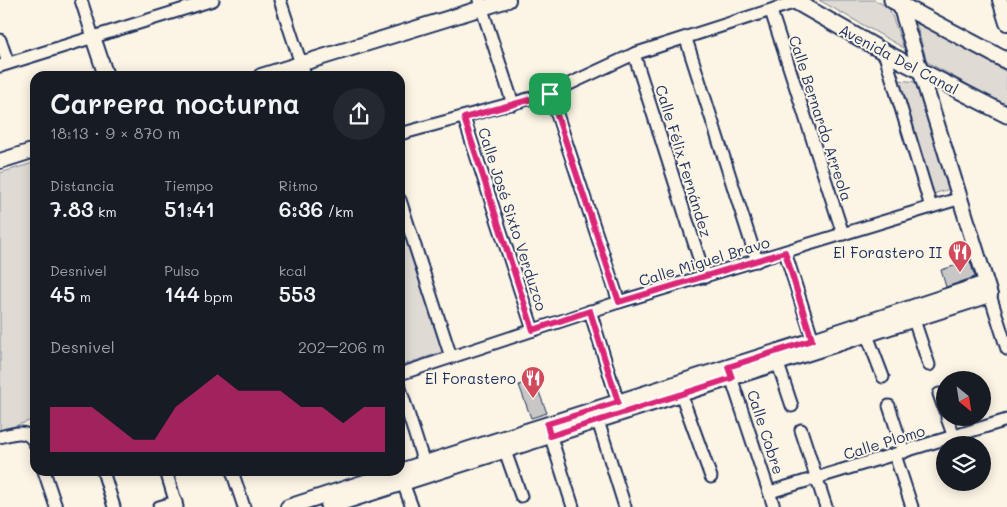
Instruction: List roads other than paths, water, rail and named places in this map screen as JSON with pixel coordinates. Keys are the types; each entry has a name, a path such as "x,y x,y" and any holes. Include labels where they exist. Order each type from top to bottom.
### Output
{"main road":[{"name":"Avenida Del Canal","path":"794,1 920,72 1007,115"},
{"path":"897,2 1007,61"}],"street":[{"path":"80,0 104,71"},
{"path":"0,40 4,65 213,0"},
{"path":"280,0 303,70 480,4 508,0"},
{"path":"1000,0 1007,23"},
{"path":"405,133 550,94 634,54 771,11 794,1"},
{"path":"897,2 911,38 1007,349"},
{"path":"480,4 514,104"},
{"name":"Calle Bernardo Arreola","path":"771,11 843,234"},
{"path":"686,39 757,261"},
{"path":"884,52 931,207"},
{"name":"Calle Félix Fernández","path":"634,54 705,276"},
{"path":"550,94 619,302"},
{"name":"Calle José Sixto Verduzco","path":"464,118 533,330"},
{"path":"0,161 30,152"},
{"name":"Calle Miguel Bravo","path":"405,372 590,311 961,198"},
{"path":"405,215 451,357"},
{"path":"785,252 812,340"},
{"path":"405,474 505,451 549,430 618,402 730,373 778,364 914,320 988,289"},
{"path":"405,473 424,463 549,430 598,421 681,394 812,340 988,289"},
{"path":"590,311 618,402"},
{"path":"914,320 929,365"},
{"path":"866,335 883,377"},
{"path":"778,364 792,406"},
{"name":"Calle Cobre","path":"730,373 774,507"},
{"path":"681,394 711,477"},
{"path":"405,404 424,463"},
{"path":"889,406 912,507"},
{"name":"Calle Plomo","path":"957,436 1007,420"},
{"path":"598,421 625,507"},
{"path":"549,430 573,507"},
{"path":"801,430 826,507"},
{"path":"0,437 18,431 30,439"},
{"name":"Calle Plomo","path":"770,492 936,442"},
{"path":"505,451 521,496"},
{"path":"46,476 56,507"},
{"path":"105,476 114,507"},
{"path":"159,507 176,504 168,476"},
{"path":"234,476 244,507"},
{"path":"288,507 333,503 399,476"},
{"path":"401,476 412,507"}],"place":[{"name":"El Forastero II","path":"960,273"},
{"name":"El Forastero","path":"533,399"}]}
